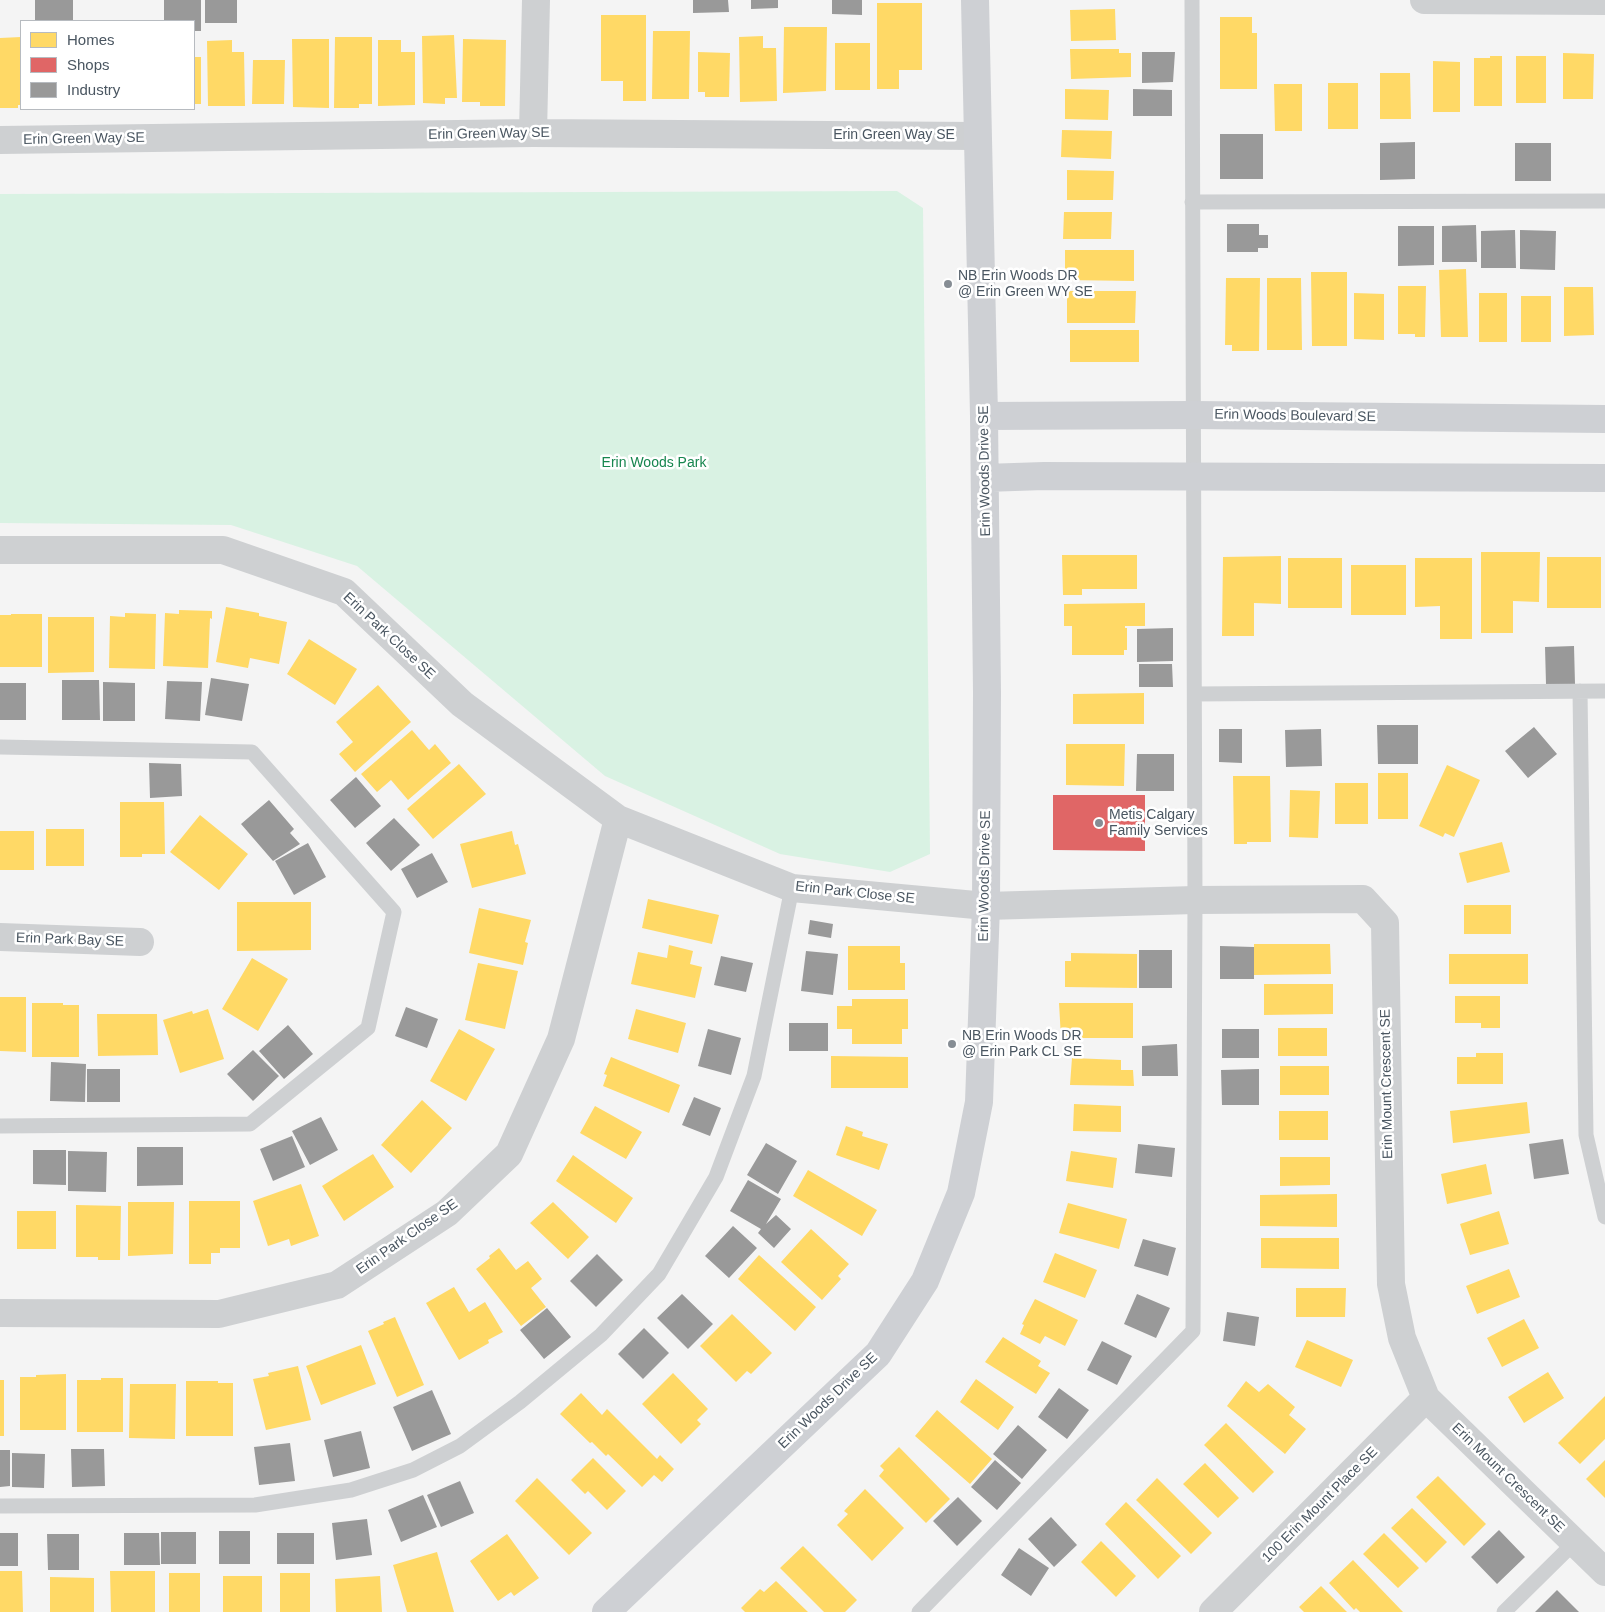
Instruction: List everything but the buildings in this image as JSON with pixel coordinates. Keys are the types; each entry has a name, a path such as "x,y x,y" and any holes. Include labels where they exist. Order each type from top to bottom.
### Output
{"street":[{"path":"533,133 536,0"},
{"name":"Erin Woods Drive SE","path":"606,1612 878,1354 925,1281 962,1193 979,1102 986,906 987,683 985,478 975,0"},
{"path":"1424,0 1605,1"},
{"name":"Erin Green Way SE","path":"0,140 533,133 977,136"},
{"name":"Erin Woods Boulevard SE","path":"984,416 1193,415 1605,419"},
{"path":"985,478 1605,478"},
{"name":"Erin Park Close SE","path":"0,550 223,550 344,592 462,704 618,819 792,888 986,906"},
{"name":"Erin Park Close SE","path":"0,1313 219,1314 337,1285 447,1213 509,1154 561,1039 618,819"},
{"name":"Erin Mount Crescent SE","path":"986,906 1196,900 1363,899 1385,923 1391,1284 1402,1338 1426,1398 1605,1572"},
{"name":"Erin Park Bay SE","path":"0,937 140,942"},
{"name":"100 Erin Mount Place SE","path":"1213,1612 1426,1398"}],"lane":[{"path":"919,1612 1192,1330 1196,900 1192,0"},
{"path":"1192,202 1605,201"},
{"path":"1580,690 1586,1134 1605,1217"},
{"path":"1195,694 1605,691"},
{"path":"0,747 252,752 394,912 368,1028 250,1124 0,1126"},
{"path":"0,1506 255,1505 351,1490 413,1470 460,1446 520,1402 601,1335 659,1274 716,1177 754,1076 792,888"},
{"path":"1504,1612 1575,1542"}],"green space":[{"name":"Erin Woods Park","path":"897,191 923,208 930,854 890,872 780,854 605,776 357,566 231,525 0,523 0,194"}],"place":[{"name":"NB Erin Woods DR @ Erin Green WY SE","path":"948,284"},
{"name":"Metis Calgary Family Services","path":"1099,823"},
{"name":"NB Erin Woods DR @ Erin Park CL SE","path":"952,1044"}]}
